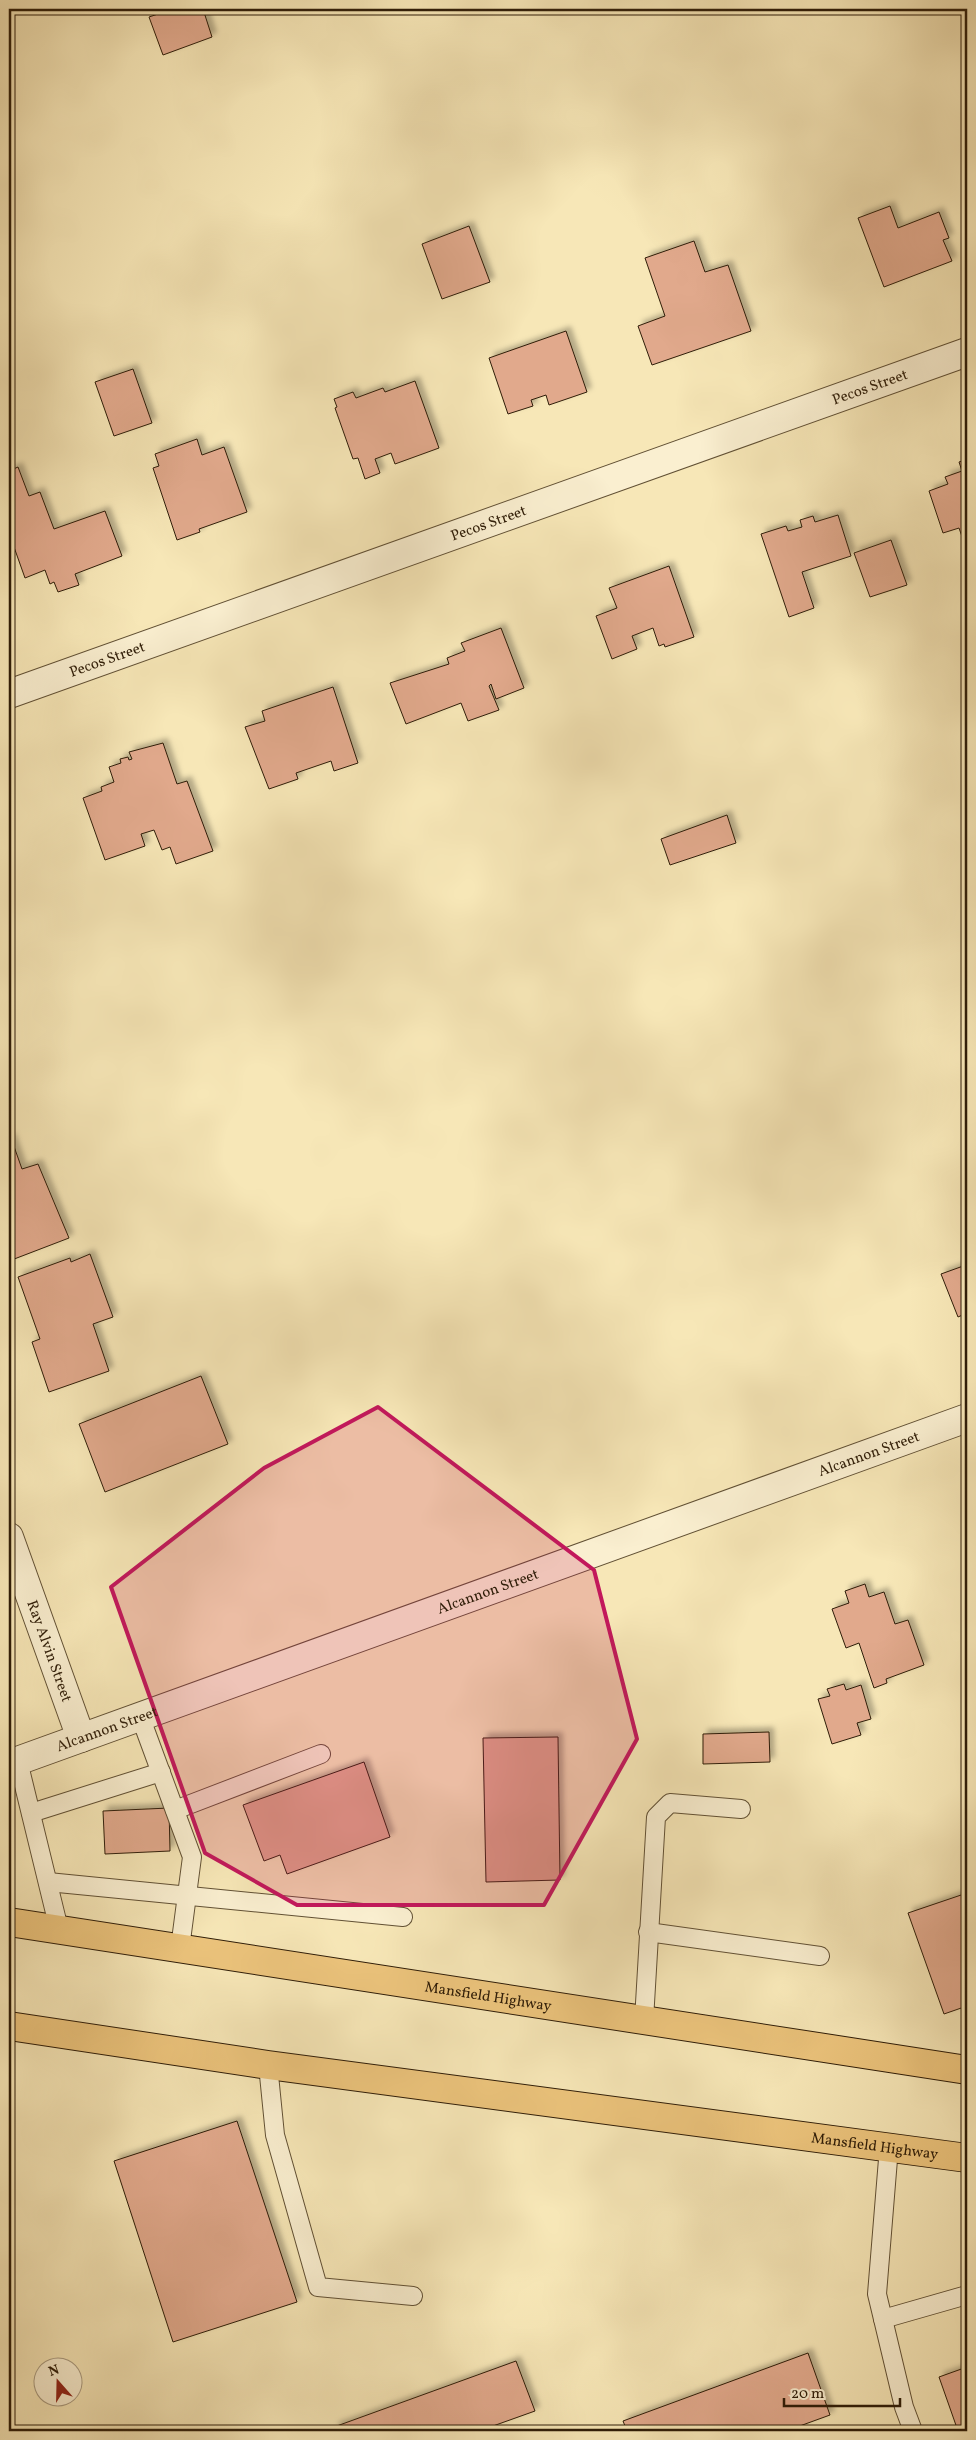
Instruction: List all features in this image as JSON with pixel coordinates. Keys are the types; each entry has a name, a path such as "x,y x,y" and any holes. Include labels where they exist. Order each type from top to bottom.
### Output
{"main road":[{"name":"Mansfield Highway","path":"9,1922 967,2070"},
{"name":"Mansfield Highway","path":"9,2026 268,2065 967,2158"}],"street":[{"name":"Pecos Street","path":"9,694 967,352"},
{"name":"Alcannon Street","path":"14,1762 967,1418"},
{"name":"Ray Alvin Street","path":"9,1537 81,1738"}],"lane":[{"path":"140,1716 192,1857 180,1948"},
{"path":"175,1810 321,1754"},
{"path":"14,1762 31,1812 59,1929"},
{"path":"31,1812 161,1772"},
{"path":"644,2020 656,1817 670,1803 741,1809"},
{"path":"48,1882 187,1894 403,1917"},
{"path":"648,1932 820,1956"},
{"path":"268,2065 275,2135 318,2287 413,2296"},
{"path":"888,2147 878,2294 904,2407 913,2431"},
{"path":"883,2319 967,2295"}],"highlighted area":[{"path":"378,1407 594,1570 637,1739 544,1905 297,1905 205,1853 111,1587 264,1468"}],"building":[{"path":"9,9 26,9 9,15"},
{"path":"173,9 203,9 212,37 163,55 149,17"},
{"path":"890,206 898,228 939,212 949,238 943,240 952,261 884,287 858,218"},
{"path":"469,226 490,282 442,299 422,244"},
{"path":"694,241 705,272 728,265 751,331 652,365 638,326 665,316 645,258"},
{"path":"566,331 587,392 549,405 546,395 531,400 533,406 508,414 489,358"},
{"path":"133,369 152,423 114,436 95,382"},
{"path":"415,381 439,448 395,464 391,453 375,459 380,473 365,479 358,458 353,459 335,408 337,407 334,399 353,392 356,398 383,388 385,392"},
{"path":"197,439 202,455 224,447 247,512 199,529 200,532 177,540 153,468 159,466 155,454"},
{"path":"967,459 967,551 959,528 943,533 929,491 948,484 945,477 962,471 959,462"},
{"path":"18,467 29,496 40,492 54,529 105,511 122,556 75,574 79,585 58,592 54,582 50,584 45,570 25,578 9,533 9,471"},
{"path":"838,515 851,556 802,572 814,608 789,617 761,534 786,526 788,531 802,527 800,520 813,516 815,522"},
{"path":"891,540 907,585 870,597 854,553"},
{"path":"669,566 694,637 665,647 664,644 659,646 653,628 632,636 637,649 612,659 596,616 617,608 609,588"},
{"path":"501,628 524,688 496,699 491,684 489,686 499,710 468,721 461,703 406,724 390,683 449,664 447,658 465,651 461,643"},
{"path":"333,687 358,763 334,771 331,761 296,773 298,779 269,789 245,727 265,721 262,711"},
{"path":"163,743 177,784 187,781 213,851 176,864 170,847 162,850 154,830 141,834 145,846 105,860 83,798 102,791 101,787 114,782 109,767 121,763 120,759 128,757 129,760 132,759 129,752"},
{"path":"727,815 736,843 670,865 661,839"},
{"path":"11,1138 22,1169 38,1164 69,1238 9,1261 9,1139"},
{"path":"90,1254 113,1317 93,1324 109,1371 49,1392 32,1342 40,1339 18,1277 70,1258 71,1262"},
{"path":"967,1258 967,1313 958,1317 941,1274 966,1265 963,1260"},
{"path":"201,1376 228,1444 105,1492 79,1424"},
{"path":"865,1584 869,1597 884,1592 895,1624 908,1620 924,1665 886,1679 887,1683 874,1688 859,1643 846,1648 832,1609 849,1603 845,1591"},
{"path":"844,1684 846,1690 861,1685 871,1719 857,1723 861,1735 832,1744 818,1699 830,1696 827,1689"},
{"path":"769,1732 770,1762 703,1764 703,1734"},
{"path":"558,1737 560,1880 486,1882 483,1738"},
{"path":"364,1762 390,1837 287,1874 280,1855 264,1861 243,1805"},
{"path":"169,1808 170,1851 105,1854 103,1811"},
{"path":"967,1893 967,2006 944,2014 908,1913"},
{"path":"237,2121 297,2302 173,2342 114,2161"},
{"path":"808,2353 830,2415 786,2431 627,2431 623,2421"},
{"path":"516,2361 535,2411 479,2431 336,2431 334,2427"},
{"path":"967,2367 967,2431 958,2431 939,2377"}]}
